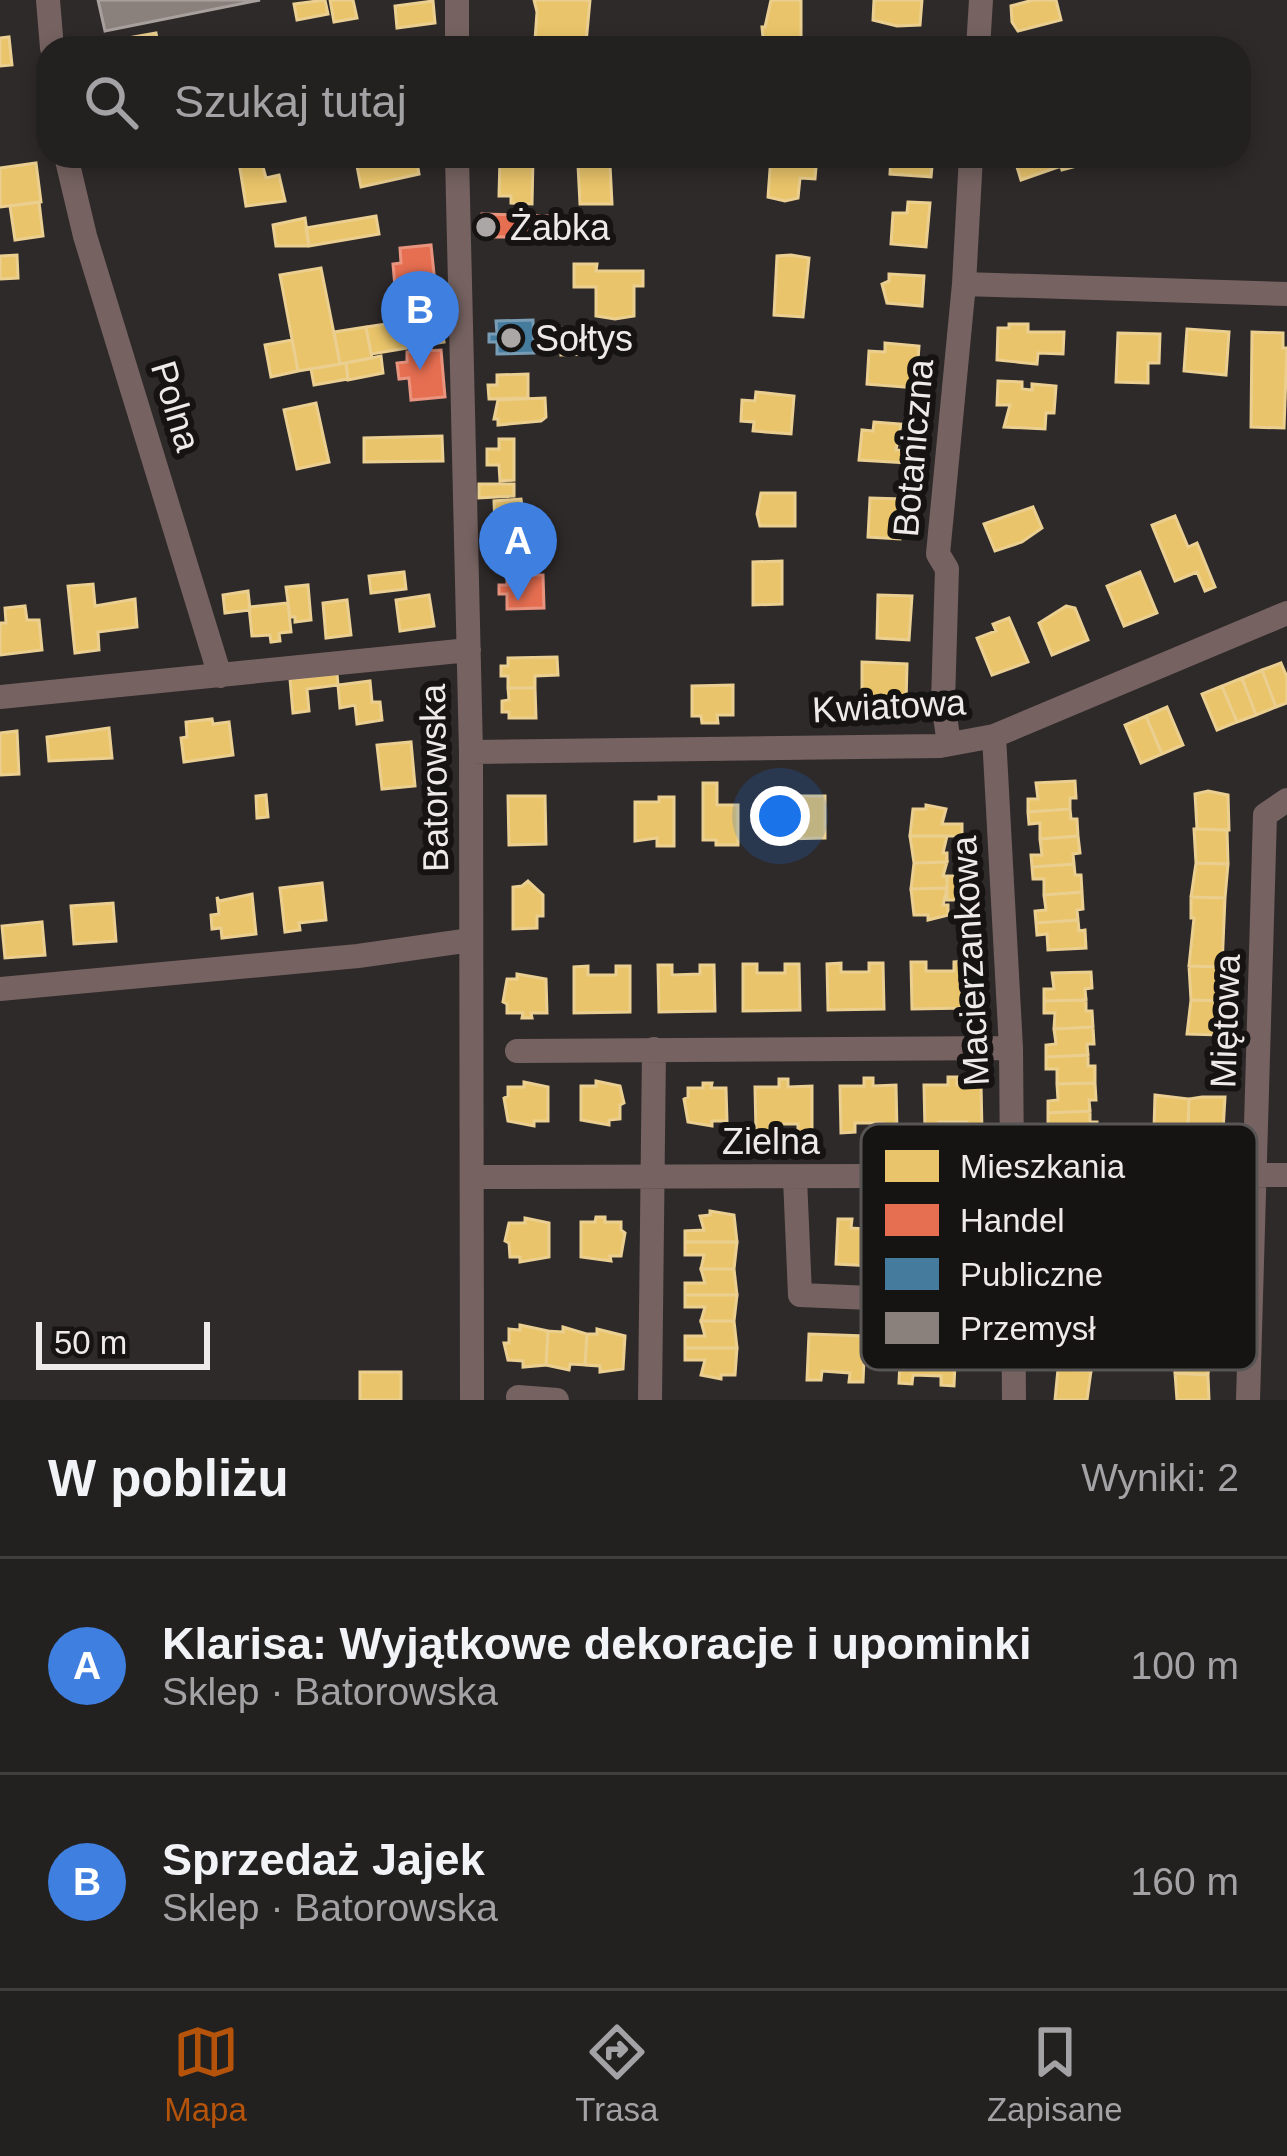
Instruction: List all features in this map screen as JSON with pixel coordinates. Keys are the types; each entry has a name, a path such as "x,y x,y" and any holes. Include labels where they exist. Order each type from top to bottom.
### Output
{"street":[{"path":"48,0 51,36"},
{"path":"457,0 457,36"},
{"path":"979,36 981,0"},
{"name":"Polna","path":"69,168 85,236 220,676"},
{"name":"Batorowska","path":"457,168 471,752 472,1400"},
{"name":"Botaniczna","path":"949,744 943,701 947,569 938,554 970,168"},
{"path":"964,284 1287,295"},
{"name":"Kwiatowa","path":"471,752 949,744 994,736 1287,613"},
{"path":"0,697 469,650"},
{"name":"Macierzankowa","path":"994,736 1013,1124"},
{"name":"Miętowa","path":"1257,1174 1265,815 1287,800"},
{"path":"0,989 358,956 471,940"},
{"path":"517,1051 1011,1048"},
{"path":"650,1400 654,1049"},
{"name":"Zielna","path":"1257,1174 1287,1175"},
{"name":"Zielna","path":"472,1177 861,1176"},
{"path":"795,1178 800,1295 861,1298"},
{"name":"Miętowa","path":"1248,1400 1249,1370"},
{"path":"518,1397 557,1400"}],"building: Mieszkania":[{"path":"325,0 328,14 297,20 294,4"},
{"path":"330,0 353,0 357,18 334,22"},
{"path":"534,0 590,0 587,36 535,36"},
{"path":"771,0 801,0 801,36 763,36"},
{"path":"874,0 922,0 920,25 873,20"},
{"path":"1056,0 1061,20 1018,31 1011,6"},
{"path":"433,1 435,23 397,28 395,6"},
{"path":"9,37 12,65 0,66 0,38"},
{"path":"36,163 41,202 0,207 0,168"},
{"path":"240,168 263,168 266,178 279,175 285,201 246,206"},
{"path":"357,168 418,168 419,174 361,187"},
{"path":"500,168 533,168 532,204 511,203 511,196 499,196"},
{"path":"578,168 610,168 612,204 580,204"},
{"path":"770,168 816,168 815,179 800,178 798,198 768,197"},
{"path":"890,168 932,168 931,177 890,174"},
{"path":"1017,168 1055,168 1021,180"},
{"path":"39,202 43,236 15,240 10,206"},
{"path":"908,202 930,203 926,247 891,244 893,213 907,213"},
{"path":"376,216 379,234 309,246 306,228"},
{"path":"305,218 309,246 276,246 273,225"},
{"path":"17,255 18,278 0,279 0,256"},
{"path":"777,256 809,258 803,317 774,315"},
{"path":"574,264 597,264 596,271 643,271 643,286 634,286 634,316 596,316 596,287 574,287"},
{"path":"321,268 340,364 298,371 280,275"},
{"path":"889,274 924,276 922,306 887,303 882,284 889,281"},
{"path":"440,316 444,342 371,354 366,327"},
{"path":"1009,324 1028,324 1028,332 1064,332 1063,354 1038,353 1037,364 997,360 998,328 1009,328"},
{"path":"366,327 372,358 340,364 334,332"},
{"path":"561,328 590,328 590,354 561,355"},
{"path":"1187,329 1229,332 1226,375 1184,371"},
{"path":"1252,332 1283,333 1283,348 1287,348 1284,428 1251,427"},
{"path":"1118,333 1160,334 1159,363 1148,363 1148,383 1116,382"},
{"path":"292,340 298,371 271,377 265,345"},
{"path":"885,343 919,346 916,388 867,384 869,351 885,352"},
{"path":"381,356 383,373 348,380 346,363"},
{"path":"346,363 348,379 314,385 311,369"},
{"path":"528,374 528,398 489,399 488,385 497,385 497,375"},
{"path":"998,381 1022,382 1022,389 1032,390 1032,384 1056,386 1054,413 1046,413 1045,429 1004,427 1010,405 997,405"},
{"path":"756,392 794,396 791,434 753,431 754,422 741,421 742,400 755,401"},
{"path":"545,398 546,417 541,421 498,425 494,419 498,400"},
{"path":"316,403 329,462 297,469 284,410"},
{"path":"874,422 901,424 896,450 908,451 907,463 859,460 862,430 873,431"},
{"path":"442,436 443,461 364,462 364,438"},
{"path":"499,439 514,439 514,480 500,481 499,465 487,465 487,449 499,449"},
{"path":"479,484 514,484 514,496 479,498"},
{"path":"761,493 795,493 795,526 760,526"},
{"path":"870,498 902,499 900,539 868,537"},
{"path":"521,499 522,507 529,507 529,516 522,516 523,524 495,525 494,501"},
{"path":"1033,507 1042,528 1022,542 995,551 984,524"},
{"path":"1175,516 1188,547 1197,543 1215,587 1205,591 1197,572 1175,581 1152,525"},
{"path":"782,561 782,604 753,605 753,562"},
{"path":"404,572 406,589 371,593 369,576"},
{"path":"1140,572 1157,613 1124,626 1107,586"},
{"path":"93,584 95,606 135,599 137,627 98,632 99,650 75,653 68,586"},
{"path":"308,585 311,620 295,622 286,587"},
{"path":"248,591 250,610 225,613 223,595"},
{"path":"429,595 434,626 400,631 396,600"},
{"path":"878,595 912,596 909,640 877,638"},
{"path":"347,600 351,635 326,638 323,603"},
{"path":"288,603 291,632 279,633 280,641 271,642 270,635 252,636 249,607"},
{"path":"25,606 27,620 39,620 42,650 0,655 5,608"},
{"path":"1066,606 1075,608 1088,640 1052,655 1039,623"},
{"path":"1009,618 1028,662 992,675 977,638 996,631 993,624"},
{"path":"557,657 558,675 535,676 535,688 508,688 508,676 501,676 501,666 508,666 508,658"},
{"path":"862,662 907,664 906,703 880,709 886,701 862,701"},
{"path":"1281,663 1287,677 1287,703 1276,707 1262,670"},
{"path":"1262,670 1276,707 1256,715 1242,678"},
{"path":"337,674 338,685 307,689 309,711 293,713 290,679"},
{"path":"1242,678 1256,715 1237,722 1222,686"},
{"path":"370,681 372,702 380,702 382,720 357,724 355,705 340,708 338,685"},
{"path":"733,685 733,715 717,715 718,723 702,723 701,716 692,716 692,686"},
{"path":"1222,686 1237,722 1217,730 1202,694"},
{"path":"508,688 535,688 536,718 509,718 509,712 502,712 502,701 509,700"},
{"path":"1167,707 1183,745 1162,754 1146,716"},
{"path":"1146,716 1162,754 1141,763 1125,725"},
{"path":"212,719 213,724 229,722 233,755 184,762 181,738 187,737 186,722"},
{"path":"109,728 112,758 49,761 47,737"},
{"path":"17,731 19,774 0,775 0,733"},
{"path":"411,742 415,786 382,789 377,745"},
{"path":"1075,781 1076,798 1070,798 1070,809 1028,812 1028,799 1038,799 1036,783"},
{"path":"703,783 717,783 717,805 738,805 738,845 703,840"},
{"path":"1195,794 1228,795 1229,830 1197,829"},
{"path":"266,795 268,817 257,818 256,796"},
{"path":"508,796 545,796 546,844 509,845"},
{"path":"782,796 825,796 825,838 782,839"},
{"path":"659,797 674,797 674,846 657,846 657,838 635,841 635,802 659,802"},
{"path":"926,805 946,809 942,824 962,824 962,836 910,836 913,809 926,809"},
{"path":"1070,809 1071,819 1077,819 1078,836 1040,839 1040,823 1029,824 1028,812"},
{"path":"1194,829 1227,830 1228,864 1196,863"},
{"path":"910,836 947,836 943,853 947,853 947,862 914,863"},
{"path":"1078,836 1080,853 1073,854 1074,864 1032,867 1031,855 1042,855 1040,839"},
{"path":"947,862 943,876 947,876 947,888 911,889 914,863"},
{"path":"1196,863 1228,864 1225,898 1191,897"},
{"path":"1074,864 1075,875 1081,875 1082,892 1044,895 1044,879 1033,879 1032,867"},
{"path":"947,876 963,876 963,900 947,900"},
{"path":"528,881 543,895 543,916 537,916 537,928 513,929 513,887"},
{"path":"322,883 326,920 299,923 300,930 285,932 280,888"},
{"path":"947,888 943,905 948,905 948,915 928,920 928,915 914,915 911,889"},
{"path":"1082,892 1078,920 1036,923 1035,911 1046,910 1044,895"},
{"path":"252,894 256,934 222,938 221,928 212,929 211,915 219,914 217,897 219,901"},
{"path":"1191,897 1225,898 1222,967 1189,966 1194,918"},
{"path":"113,903 116,941 74,944 71,906"},
{"path":"1078,920 1079,931 1085,930 1086,948 1048,950 1047,934 1037,935 1036,923"},
{"path":"42,922 45,955 5,958 2,926"},
{"path":"968,961 968,1008 912,1009 911,962 926,962 926,971 954,971 954,962"},
{"path":"841,963 841,972 869,972 869,963 883,963 884,1009 828,1010 827,964"},
{"path":"743,964 757,964 757,973 785,973 785,964 799,964 800,1010 743,1011"},
{"path":"658,965 672,965 672,975 700,974 700,965 714,965 715,1011 659,1012"},
{"path":"588,966 588,975 616,975 616,966 630,966 630,1012 574,1013 574,967"},
{"path":"1189,966 1222,967 1223,1001 1191,1000"},
{"path":"1091,972 1092,988 1085,989 1086,1000 1044,1001 1044,989 1054,989 1052,973"},
{"path":"517,974 546,979 547,1013 522,1018 523,1013 507,1013 503,1002 507,979 517,979"},
{"path":"1086,1000 1093,1027 1054,1029 1055,1013 1044,1013 1044,1001"},
{"path":"1191,1000 1223,1001 1220,1035 1187,1034"},
{"path":"1093,1027 1094,1044 1087,1044 1088,1055 1046,1057 1046,1045 1056,1044 1054,1029"},
{"path":"1088,1055 1088,1066 1095,1066 1095,1083 1057,1084 1057,1069 1046,1069 1046,1057"},
{"path":"948,1077 957,1077 957,1085 981,1084 982,1124 925,1124 924,1085 948,1085"},
{"path":"864,1078 873,1078 873,1086 896,1085 897,1124 855,1123 855,1132 841,1133 840,1086 864,1086"},
{"path":"779,1079 788,1079 788,1087 812,1086 812,1133 798,1133 798,1124 770,1124 770,1133 756,1133 755,1087 779,1087"},
{"path":"596,1081 620,1086 624,1103 620,1119 609,1120 609,1125 581,1120 581,1086 596,1086"},
{"path":"524,1082 548,1087 548,1121 534,1121 534,1126 508,1121 504,1098 508,1087 524,1087"},
{"path":"703,1083 726,1088 727,1121 712,1121 712,1126 688,1122 684,1099 688,1088 703,1088"},
{"path":"1095,1083 1096,1100 1089,1100 1090,1111 1048,1113 1048,1101 1058,1100 1057,1084"},
{"path":"1155,1095 1189,1099 1188,1124 1154,1124"},
{"path":"1225,1097 1223,1124 1188,1124 1189,1099"},
{"path":"1090,1111 1090,1122 1097,1124 1048,1124 1048,1113"},
{"path":"710,1211 734,1215 737,1242 685,1242 685,1231 704,1230 700,1216"},
{"path":"596,1217 621,1222 625,1233 621,1256 610,1256 611,1261 581,1257 581,1222 595,1222"},
{"path":"525,1218 549,1223 549,1257 520,1262 520,1257 510,1257 505,1241 509,1223 525,1223"},
{"path":"838,1219 852,1219 851,1228 861,1229 861,1265 836,1264"},
{"path":"685,1242 737,1242 734,1269 701,1269 704,1255 685,1255"},
{"path":"701,1269 734,1269 737,1295 685,1295 685,1283 705,1283"},
{"path":"685,1295 737,1295 734,1321 701,1321 705,1307 685,1307"},
{"path":"701,1321 734,1321 737,1348 685,1348 685,1336 705,1336"},
{"path":"520,1325 548,1331 546,1365 523,1367 523,1361 508,1360 504,1343 509,1343 509,1329 520,1330"},
{"path":"563,1327 587,1334 585,1365 570,1364 569,1370 546,1365 548,1331 563,1332"},
{"path":"597,1329 625,1336 623,1369 600,1372 600,1366 585,1365 587,1334 597,1334"},
{"path":"809,1334 861,1336 863,1382 849,1382 850,1373 822,1371 821,1380 807,1380"},
{"path":"685,1348 737,1348 735,1375 721,1375 721,1379 701,1375 705,1360 685,1360"},
{"path":"900,1370 955,1370 954,1386 941,1385 941,1376 913,1375 912,1384 899,1383"},
{"path":"1058,1370 1091,1371 1087,1400 1055,1400"},
{"path":"1175,1370 1208,1370 1208,1375"},
{"path":"360,1372 401,1372 401,1400 360,1400"},
{"path":"1175,1373 1208,1375 1209,1400 1177,1400"}],"building: Handel":[{"path":"482,214 554,216 553,237 481,237"},
{"path":"431,245 436,293 405,297 404,286 395,287 393,264 401,263 400,248"},
{"path":"441,350 445,397 411,400 409,378 399,379 397,363 407,362 407,352"},
{"path":"516,567 529,567 530,575 543,575 544,608 507,609 507,594 499,594 499,585 507,585 507,575 516,575"}],"building: Publiczne":[{"name":"Sołtys","path":"533,320 534,353 497,354 497,342 489,342 489,334 497,334 496,321"}],"building: Przemysł":[{"path":"98,0 260,0 105,31"}],"place":[{"name":"Żabka","path":"486,227"},
{"name":"Sołtys","path":"511,338"},
{"name":"Sprzedaż Jajek","path":"420,370"},
{"name":"Klarisa: Wyjątkowe dekoracje i upominki","path":"518,601"}]}
